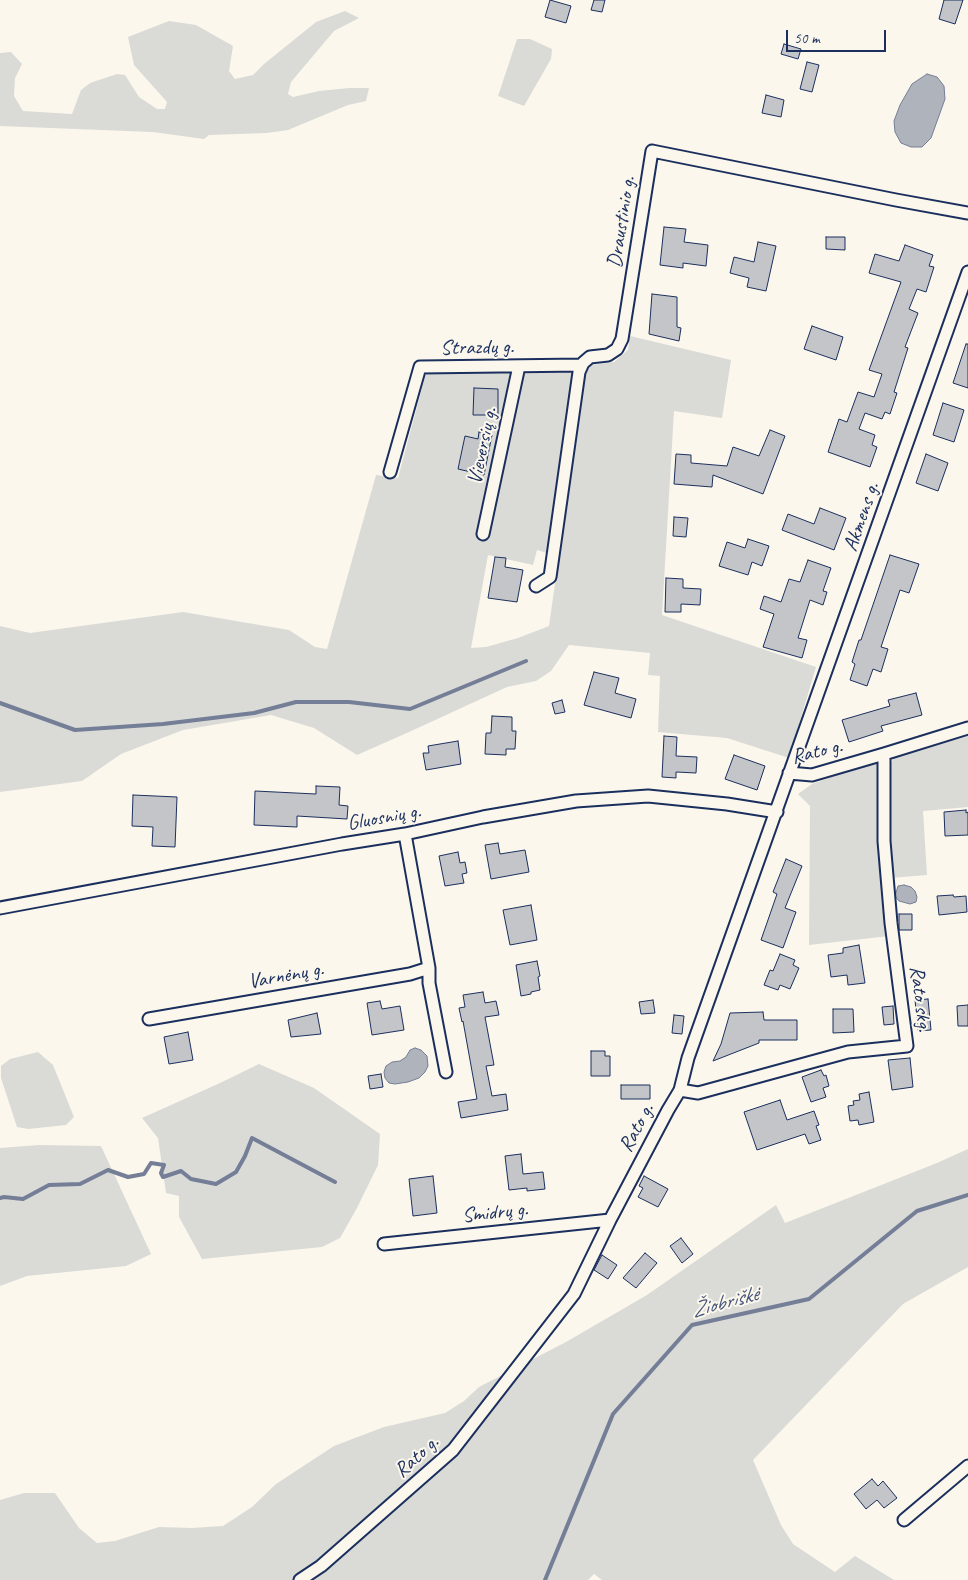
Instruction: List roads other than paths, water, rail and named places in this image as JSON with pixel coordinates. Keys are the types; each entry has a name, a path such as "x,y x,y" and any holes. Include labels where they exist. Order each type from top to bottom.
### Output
{"street":[{"name":"Draustinio g.","path":"582,365 590,357 608,355 613,352 617,349 622,339 652,151 968,213"},
{"name":"Akmens g.","path":"789,773 968,272"},
{"name":"Strazdų g.","path":"390,472 420,367 582,365"},
{"path":"536,586 550,577 579,372 582,365"},
{"name":"Vieversių g.","path":"483,534 519,366"},
{"name":"Rato g.","path":"300,1580 320,1566 454,1450 574,1294 610,1220 680,1090 688,1058 777,812 789,773 812,775 968,728"},
{"name":"Rato skg.","path":"680,1090 698,1092 848,1052 907,1046 891,923 884,841 884,754"},
{"name":"Gluosnių g.","path":"0,908 405,834 483,817 585,800 648,796 727,804 777,812"},
{"path":"405,834 429,968 429,983 446,1072"},
{"name":"Varnėnų g.","path":"149,1019 410,974 429,968"},
{"name":"Smidrų g.","path":"384,1244 610,1220"},
{"path":"904,1520 968,1466"}],"waterway":[{"path":"0,703 75,730 163,724 254,713 296,702 349,702 410,709 526,661"},
{"path":"0,1198 23,1199 49,1185 80,1184 108,1170 128,1177 144,1174 151,1163 164,1165 161,1173 163,1177 181,1171 191,1179 216,1184 236,1172 252,1138 335,1182"},
{"name":"Žiobriškė","path":"545,1580 613,1414 692,1325 809,1299 917,1211 968,1195"}]}
